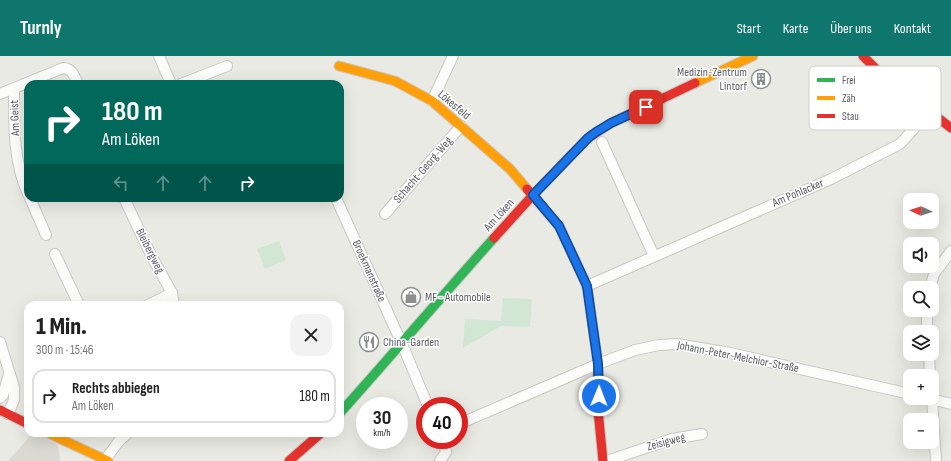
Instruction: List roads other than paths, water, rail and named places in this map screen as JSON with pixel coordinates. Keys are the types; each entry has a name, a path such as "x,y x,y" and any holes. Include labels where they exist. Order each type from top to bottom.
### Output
{"street":[{"path":"159,56 169,80"},
{"path":"432,101 453,56"},
{"name":"Am Löken","path":"344,409 402,344 436,302 533,195 588,138 596,132 753,56"},
{"path":"863,56 873,66"},
{"path":"191,80 227,66"},
{"name":"Lökesfeld","path":"338,66 395,81 432,101 510,169 559,226 587,286 598,364 599,424 603,461"},
{"path":"34,80 63,68 69,68 76,80"},
{"path":"0,94 24,84"},
{"name":"Am Geist","path":"14,88 14,137 24,185"},
{"path":"941,120 951,128"},
{"name":"Schacht-Georg-Weg","path":"385,214 461,126"},
{"name":"Am Pohlacker","path":"587,286 831,179 900,144 913,130"},
{"path":"602,142 654,256"},
{"path":"32,202 46,235"},
{"name":"Bleibergweg","path":"126,202 152,257 172,293 173,301"},
{"name":"Broekmanstraße","path":"338,202 424,397"},
{"path":"932,281 934,274 951,251"},
{"path":"55,254 77,301"},
{"path":"156,301 172,293"},
{"path":"0,342 14,387 14,400 4,412 24,422"},
{"name":"Johann-Peter-Melchior-Straße","path":"468,420 598,364 635,350 677,344 730,353 903,392"},
{"path":"0,398 3,395 9,374"},
{"path":"939,401 951,404"},
{"path":"931,405 936,461"},
{"name":"Zeisigweg","path":"607,461 672,439 702,434"},
{"path":"57,437 107,460 119,441 124,437"},
{"path":"289,461 316,437"},
{"path":"440,461 446,452 445,449"}],"place":[{"name":"Medizin-Zentrum Lintorf","path":"761,79"},
{"name":"MF - Automobile","path":"411,297"},
{"name":"China-Garden","path":"369,342"}]}
